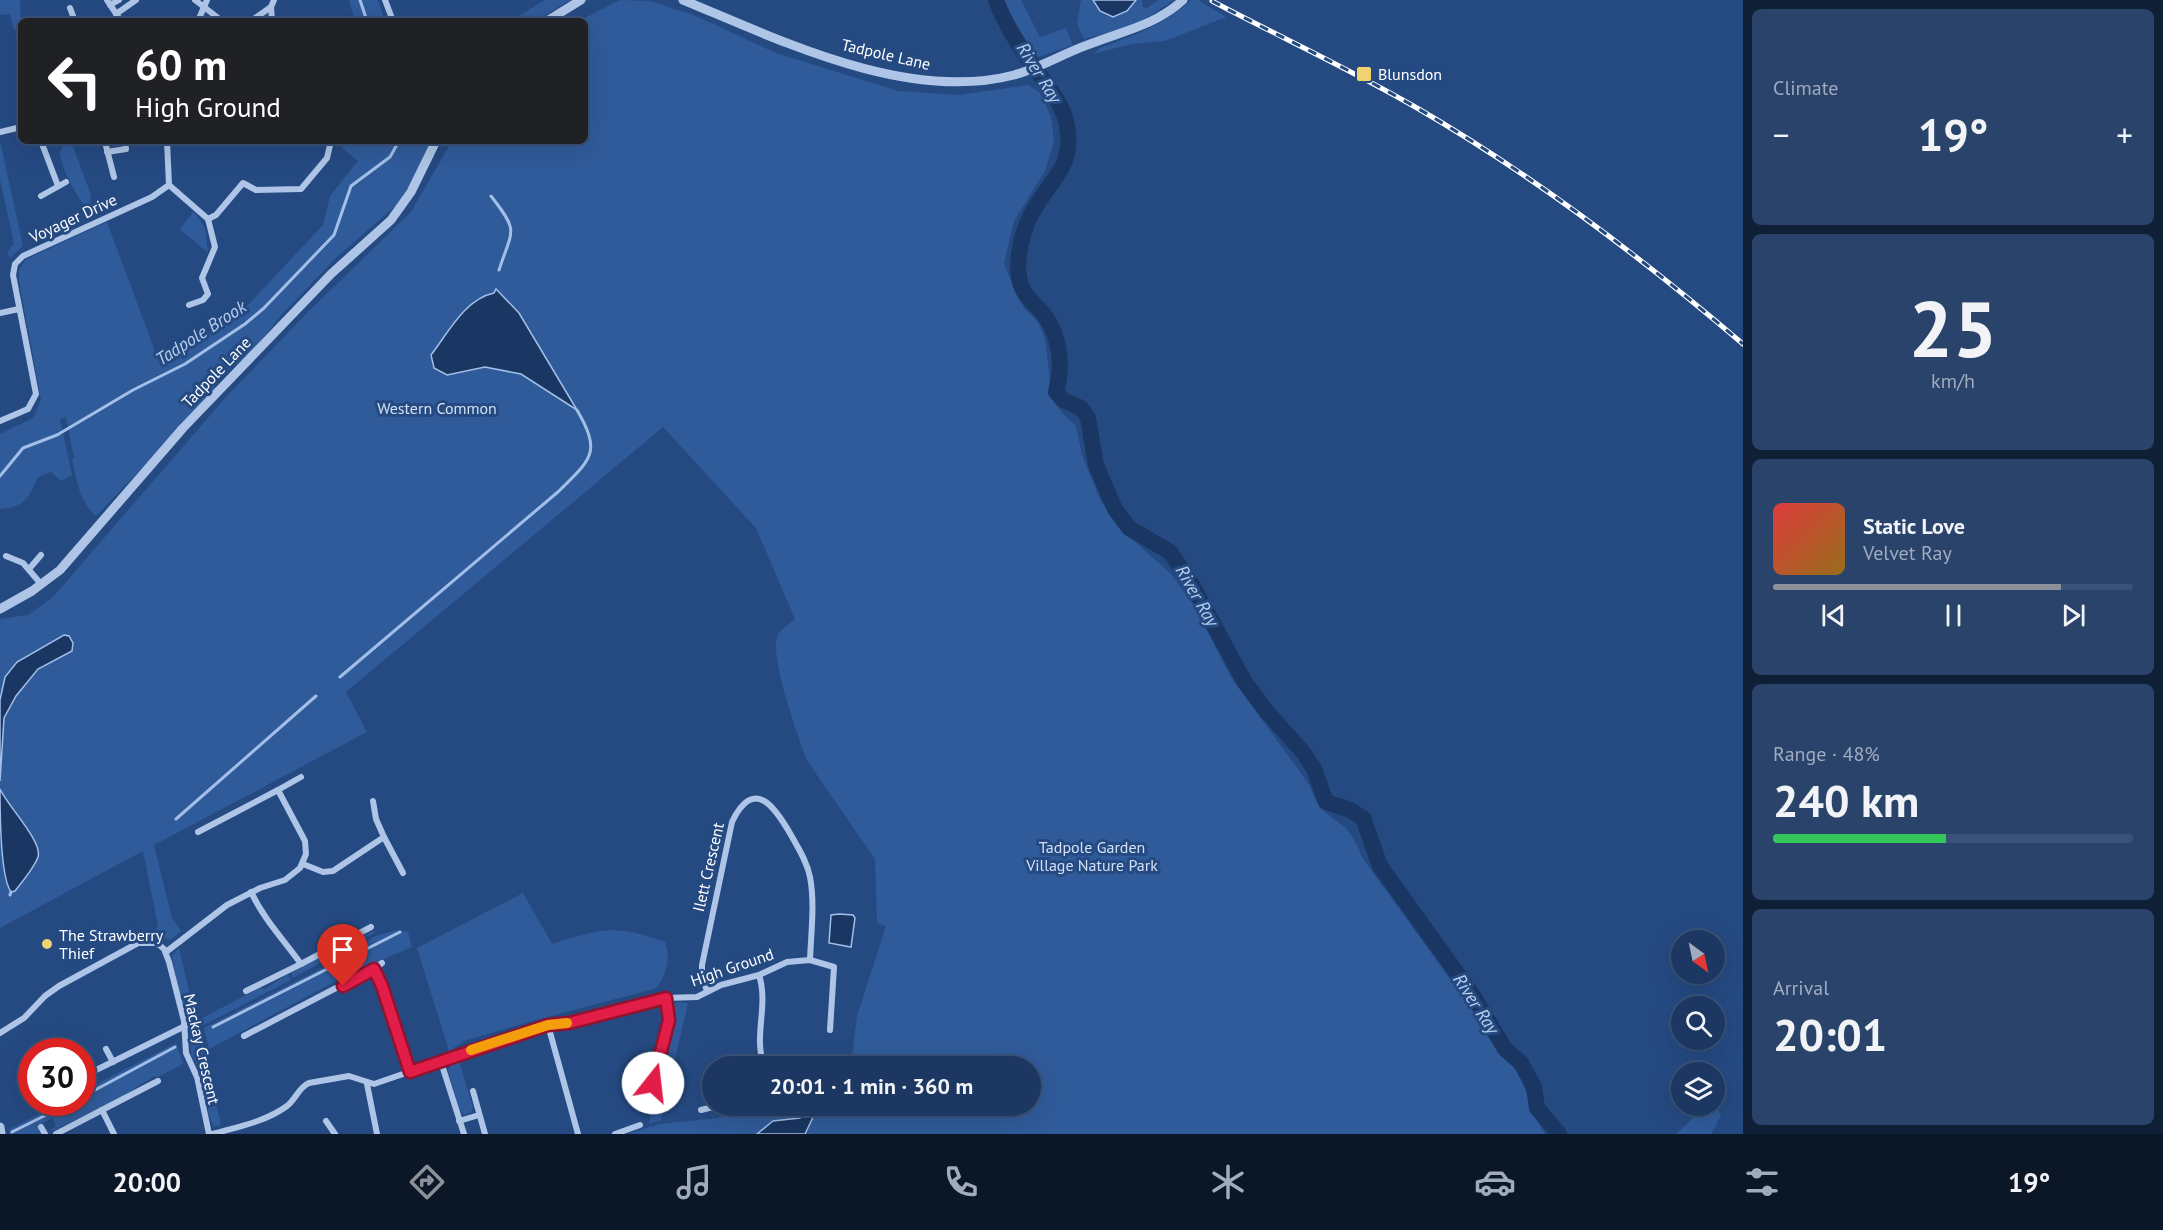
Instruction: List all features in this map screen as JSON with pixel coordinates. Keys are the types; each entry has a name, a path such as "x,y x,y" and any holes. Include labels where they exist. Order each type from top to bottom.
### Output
{"street":[{"path":"118,0 109,3 119,18"},
{"path":"116,14 136,0"},
{"path":"195,0 218,18"},
{"path":"200,18 207,0"},
{"path":"272,18 271,7 274,0"},
{"path":"385,0 392,18"},
{"path":"552,18 581,0"},
{"name":"Tadpole Lane","path":"683,0 786,43 885,72 952,81 1015,75 1090,44 1143,26 1163,16 1183,0"},
{"path":"255,18 271,7"},
{"path":"70,8 74,18"},
{"path":"0,132 18,129"},
{"path":"42,144 58,186"},
{"path":"105,144 114,177"},
{"path":"107,152 126,148 125,144"},
{"path":"166,144 169,185 208,219 215,244 202,278 208,294 203,300 189,305"},
{"path":"208,219 216,215 243,183 256,190 301,189 327,158 330,144"},
{"name":"Tadpole Lane","path":"0,609 41,584 68,561 208,402 331,274 391,220 411,192 435,144"},
{"path":"41,196 66,182"},
{"name":"Voyager Drive","path":"0,421 25,411 35,396 13,273 20,258 152,196 169,185"},
{"path":"0,313 19,309"},
{"path":"29,569 41,555"},
{"path":"6,556 19,560 41,584"},
{"path":"198,832 301,777"},
{"path":"0,1033 24,1018 54,989 138,943 154,942 166,952 219,910 251,892 289,878 303,864 307,850 305,841 278,790"},
{"name":"Ilett Crescent","path":"708,991 702,976 702,965 732,822 742,805 756,798 764,799 774,807 805,862 811,890 810,960"},
{"path":"373,801 376,819 403,873"},
{"path":"303,864 323,872 333,871 384,837"},
{"path":"251,892 265,920 287,943 301,964"},
{"path":"246,991 371,927"},
{"name":"Mackay Crescent","path":"166,952 185,1026 186,1053 198,1077 210,1134"},
{"path":"810,960 828,964 835,970 830,1030"},
{"name":"High Ground","path":"210,1134 272,1115 288,1105 304,1085 309,1083 349,1076 367,1084 374,1084 548,1025 569,1023 666,998 697,997 708,991 759,975 787,962 810,960"},
{"path":"244,1036 336,988 352,983 382,963"},
{"path":"374,969 382,986 410,1072"},
{"path":"759,975 764,997 758,1046 761,1056"},
{"path":"653,1083 669,1020 666,998"},
{"path":"548,1025 579,1134"},
{"path":"96,1070 185,1026"},
{"path":"106,1049 113,1062"},
{"path":"441,1062 464,1134"},
{"path":"56,1134 158,1081"},
{"path":"367,1084 377,1134"},
{"path":"473,1091 485,1134"},
{"path":"102,1110 114,1134"},
{"path":"459,1121 479,1115"},
{"path":"326,1121 335,1134"},
{"path":"615,1134 640,1125"},
{"path":"0,1127 1,1134"},
{"path":"41,1127 45,1134"}],"green space":[{"path":"0,0 20,0 21,18 18,18 18,29 14,30 10,14 0,15"},
{"path":"349,0 378,0 384,18 354,18"},
{"path":"545,0 570,0 541,18 515,18"},
{"name":"Tadpole Garden Village Nature Park","path":"620,0 651,1 698,17 776,53 898,91 959,95 1028,85 1040,93 1051,117 1054,141 1045,171 1014,221 1004,263 1015,292 1024,308 1038,322 1045,339 1052,399 1076,426 1082,455 1100,500 1123,531 1170,573 1194,605 1230,676 1310,786 1319,806 1350,833 1363,859 1518,1073 1536,1119 1545,1134 627,1134 660,1124 724,1116 1041,1116 1041,1056 852,1056 857,1016 886,926 877,923 875,859 808,762 798,736 781,678 776,645 779,633 795,619 756,528 663,427 346,692 367,732 154,845 172,918 181,931 170,940 146,934 155,931 158,926 143,851 0,928 0,840 5,860 18,887 38,856 38,849 30,832 3,798 0,790 5,717 19,691 34,673 74,647 69,636 41,648 14,665 5,677 0,700 0,619 28,615 53,597 226,397 307,313 411,212 450,144 588,144 588,18 585,18"},
{"path":"1002,0 1021,0 1040,37 1066,28 1073,45 1038,57 1030,52"},
{"path":"1081,0 1093,0 1100,11 1109,16 1131,7 1136,0 1142,0 1143,7 1147,8 1158,0 1174,0 1134,26 1084,39 1077,24"},
{"path":"1191,0 1198,0 1226,17 1165,41 1131,44 1093,54 1100,48 1160,23"},
{"path":"0,141 23,246 10,258 7,253 14,243 0,179"},
{"path":"64,144 72,144 91,195 90,210 76,194 64,168 61,151"},
{"path":"341,144 430,144 417,175 400,202 338,256 282,314 250,354 224,373 216,374 214,393 96,516 86,504 80,490 72,460 74,457 66,417 60,419 72,475 61,481 51,472 38,477 25,500 15,506 0,509 0,434 33,418 41,400 19,281 19,271 25,260 107,222 156,354 167,360 185,351 246,307 323,225 330,196 358,161 343,149"},
{"path":"194,211 205,228 208,253 180,229"},
{"path":"523,893 552,944 583,934 608,930 633,932 665,942 667,966 663,977 657,988 464,1041 449,1051 417,948"},
{"path":"398,930 408,932 412,947 349,974 209,1049 204,1028 328,965 375,936"},
{"path":"373,931 376,932 293,978 291,973"},
{"path":"179,948 221,1125 214,1127 209,1116 202,1076 191,1053 189,1025 180,996 172,956"},
{"path":"288,974 291,980 202,1026 200,1019 260,988 265,989"},
{"path":"688,1003 661,1120 649,1124 674,1017 672,1004"},
{"path":"176,1043 183,1064 158,1077 154,1076 120,1098 96,1110 96,1084"},
{"path":"459,1061 473,1108 470,1113 464,1115 459,1108 448,1070 450,1066"},
{"path":"36,1116 83,1116 48,1133 56,1126 52,1118 38,1126 40,1134 9,1134 10,1129"},
{"path":"1695,1116 1721,1116 1711,1134 1676,1134"}],"shaded area":[{"path":"1093,0 1136,0 1127,11 1113,17 1100,11"},
{"path":"496,289 519,313 577,410 521,374 485,367 447,375 434,368 431,355 458,318 474,302 494,293"},
{"path":"64,635 69,636 73,643 72,651 38,669 16,696 4,718 0,781 0,700 5,677 17,662"},
{"path":"0,789 30,833 38,850 38,857 31,870 15,891 11,892 7,884 3,858"},
{"path":"831,915 853,915 855,918 851,947 829,943"},
{"path":"814,1116 805,1134 757,1134 773,1121"}],"waterway":[{"name":"Tadpole Brook","path":"360,0 366,18"},
{"name":"River Ray","path":"996,0 1013,35 1062,109 1067,126 1067,153 1058,174 1037,203 1028,222 1022,237 1018,262 1020,282 1024,291 1045,317 1055,337 1060,359 1056,392 1063,400 1081,408 1088,418 1096,465 1115,509 1129,528 1170,552 1190,581 1244,681 1267,712 1303,752 1314,769 1326,802 1350,810 1363,818 1380,866 1472,994 1505,1049 1521,1063 1534,1087 1537,1108 1559,1134"},
{"name":"Tadpole Brook","path":"0,476 23,448 57,435 133,390 185,364 245,324 264,308 334,235 351,186 390,157 397,144"},
{"path":"491,196 506,217 511,231 499,270"},
{"path":"340,677 559,491 579,471 589,455 591,446 585,425 577,410"},
{"path":"176,819 316,696"},
{"path":"213,1027 400,932"},
{"path":"96,1089 175,1047"},
{"path":"12,1132 44,1116"}],"railway":[{"path":"1212,1 1392,94 1503,161 1626,249 1743,344"}],"slow traffic":[{"path":"471,1050 530,1032 539,1027 560,1022 567,1023"}],"place":[{"name":"Blunsdon","path":"1364,74"},
{"name":"The Strawberry Thief","path":"47,944"}],"route":[{"path":"343,986 350,985 374,969 382,986 410,1072 539,1027 560,1022 569,1023 666,998 669,1020 653,1083"}],"park label":[{"name":"Western Common","path":"437,408"}]}
